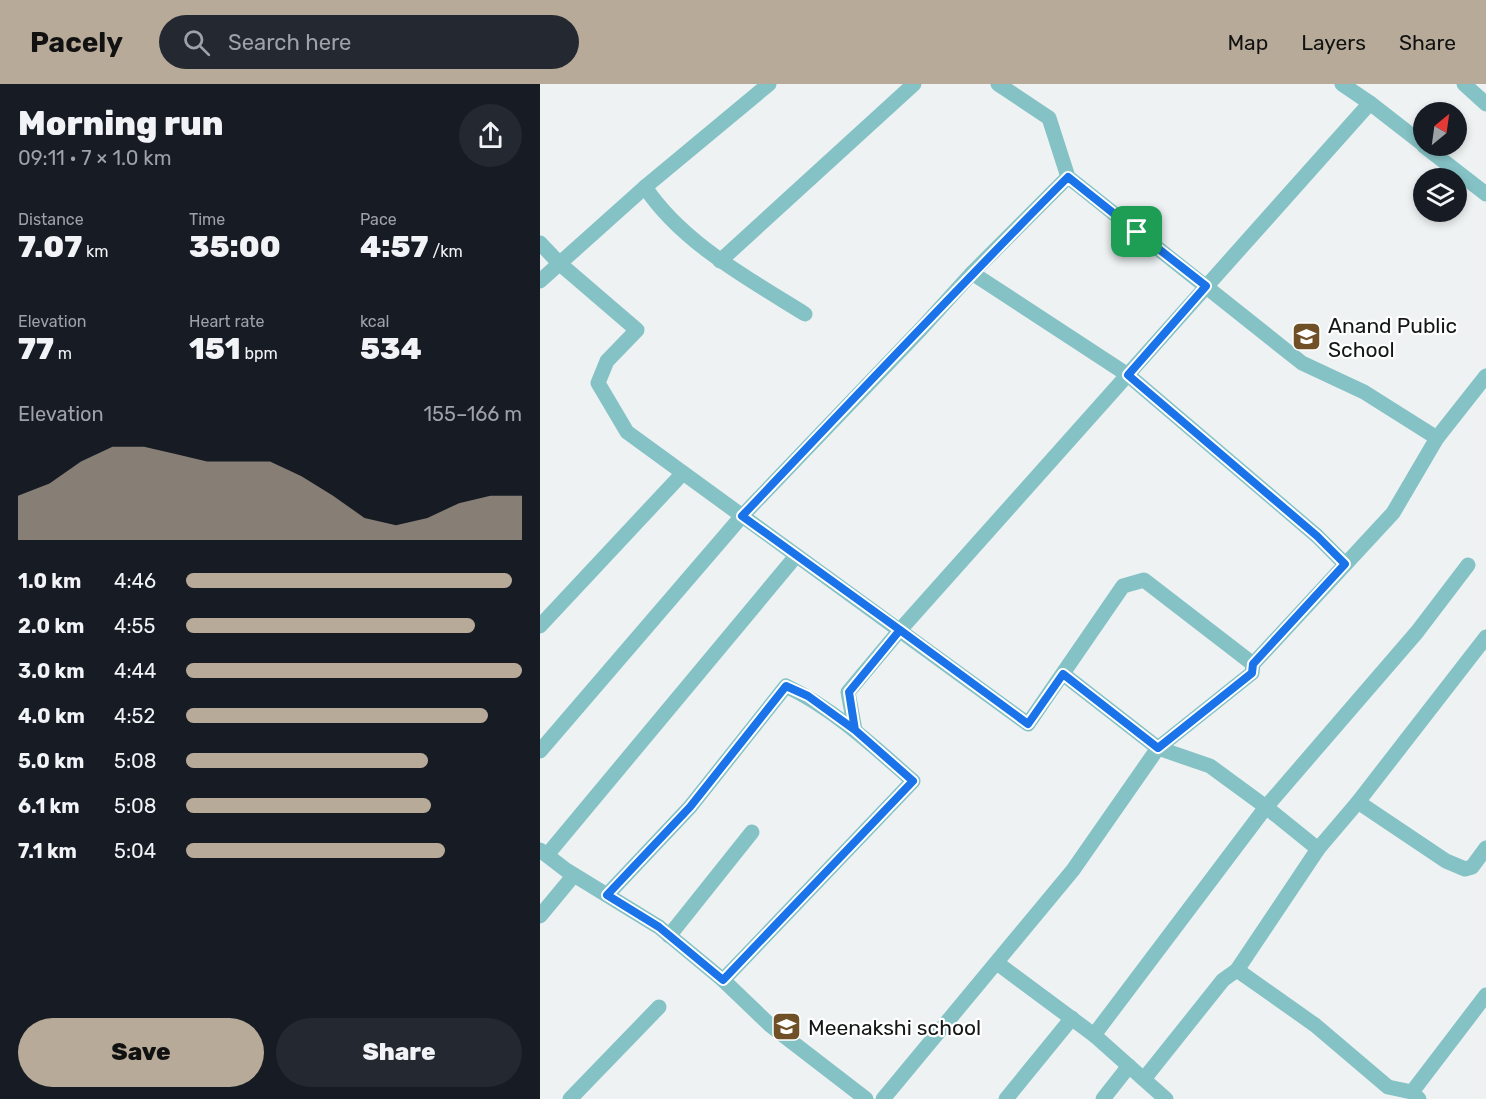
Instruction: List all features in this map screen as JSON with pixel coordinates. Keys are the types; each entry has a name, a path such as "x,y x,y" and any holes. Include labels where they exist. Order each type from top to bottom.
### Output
{"street":[{"path":"540,282 645,187 769,84"},
{"path":"720,261 914,84"},
{"path":"998,84 1049,118 1068,177 1302,363 1364,392 1437,438"},
{"path":"1342,84 1413,136"},
{"path":"1464,84 1486,104"},
{"path":"855,730 849,692 900,630 1370,103"},
{"path":"1438,156 1486,194"},
{"path":"540,751 742,516 972,273 1068,177"},
{"path":"645,187 659,208 720,261 806,314"},
{"path":"540,243 559,263 637,330 607,361 598,383 627,432 1028,724 1123,586 1144,580 1253,664"},
{"path":"972,273 1128,375 1317,536 1345,564"},
{"path":"883,1099 1073,870 1158,748 1252,673 1253,664 1393,513 1437,438 1486,376"},
{"path":"540,626 683,473"},
{"path":"796,556 543,853 574,875 659,927 723,980 770,1025 866,1099"},
{"path":"1094,1035 1266,807 1417,632 1468,565"},
{"path":"1144,1079 1223,980 1237,970 1318,849 1358,802 1486,637"},
{"path":"1063,674 1158,748 1210,766 1318,849"},
{"path":"607,895 690,807 786,686 808,696 855,730 913,781 723,980"},
{"path":"1358,802 1446,861 1465,869 1472,867 1486,848"},
{"path":"669,936 752,832"},
{"path":"540,916 574,875"},
{"path":"997,963 1094,1035 1166,1099"},
{"path":"1237,970 1315,1025 1388,1087 1416,1096 1486,995"},
{"path":"570,1099 659,1007"},
{"path":"1006,1099 1072,1018"},
{"path":"1103,1099 1129,1066"}],"place":[{"name":"Anand Public School","path":"1307,337"},
{"name":"Meenakshi school","path":"787,1027"}],"route":[{"path":"1137,232 1068,177 972,273 742,516 900,630 849,692 855,730 808,696 786,686 690,807 607,895 659,927 723,980 913,781 855,730 849,692 900,630 1028,724 1063,674 1158,748 1252,673 1253,664 1345,564 1317,536 1128,375 1206,286 1137,232"}]}
